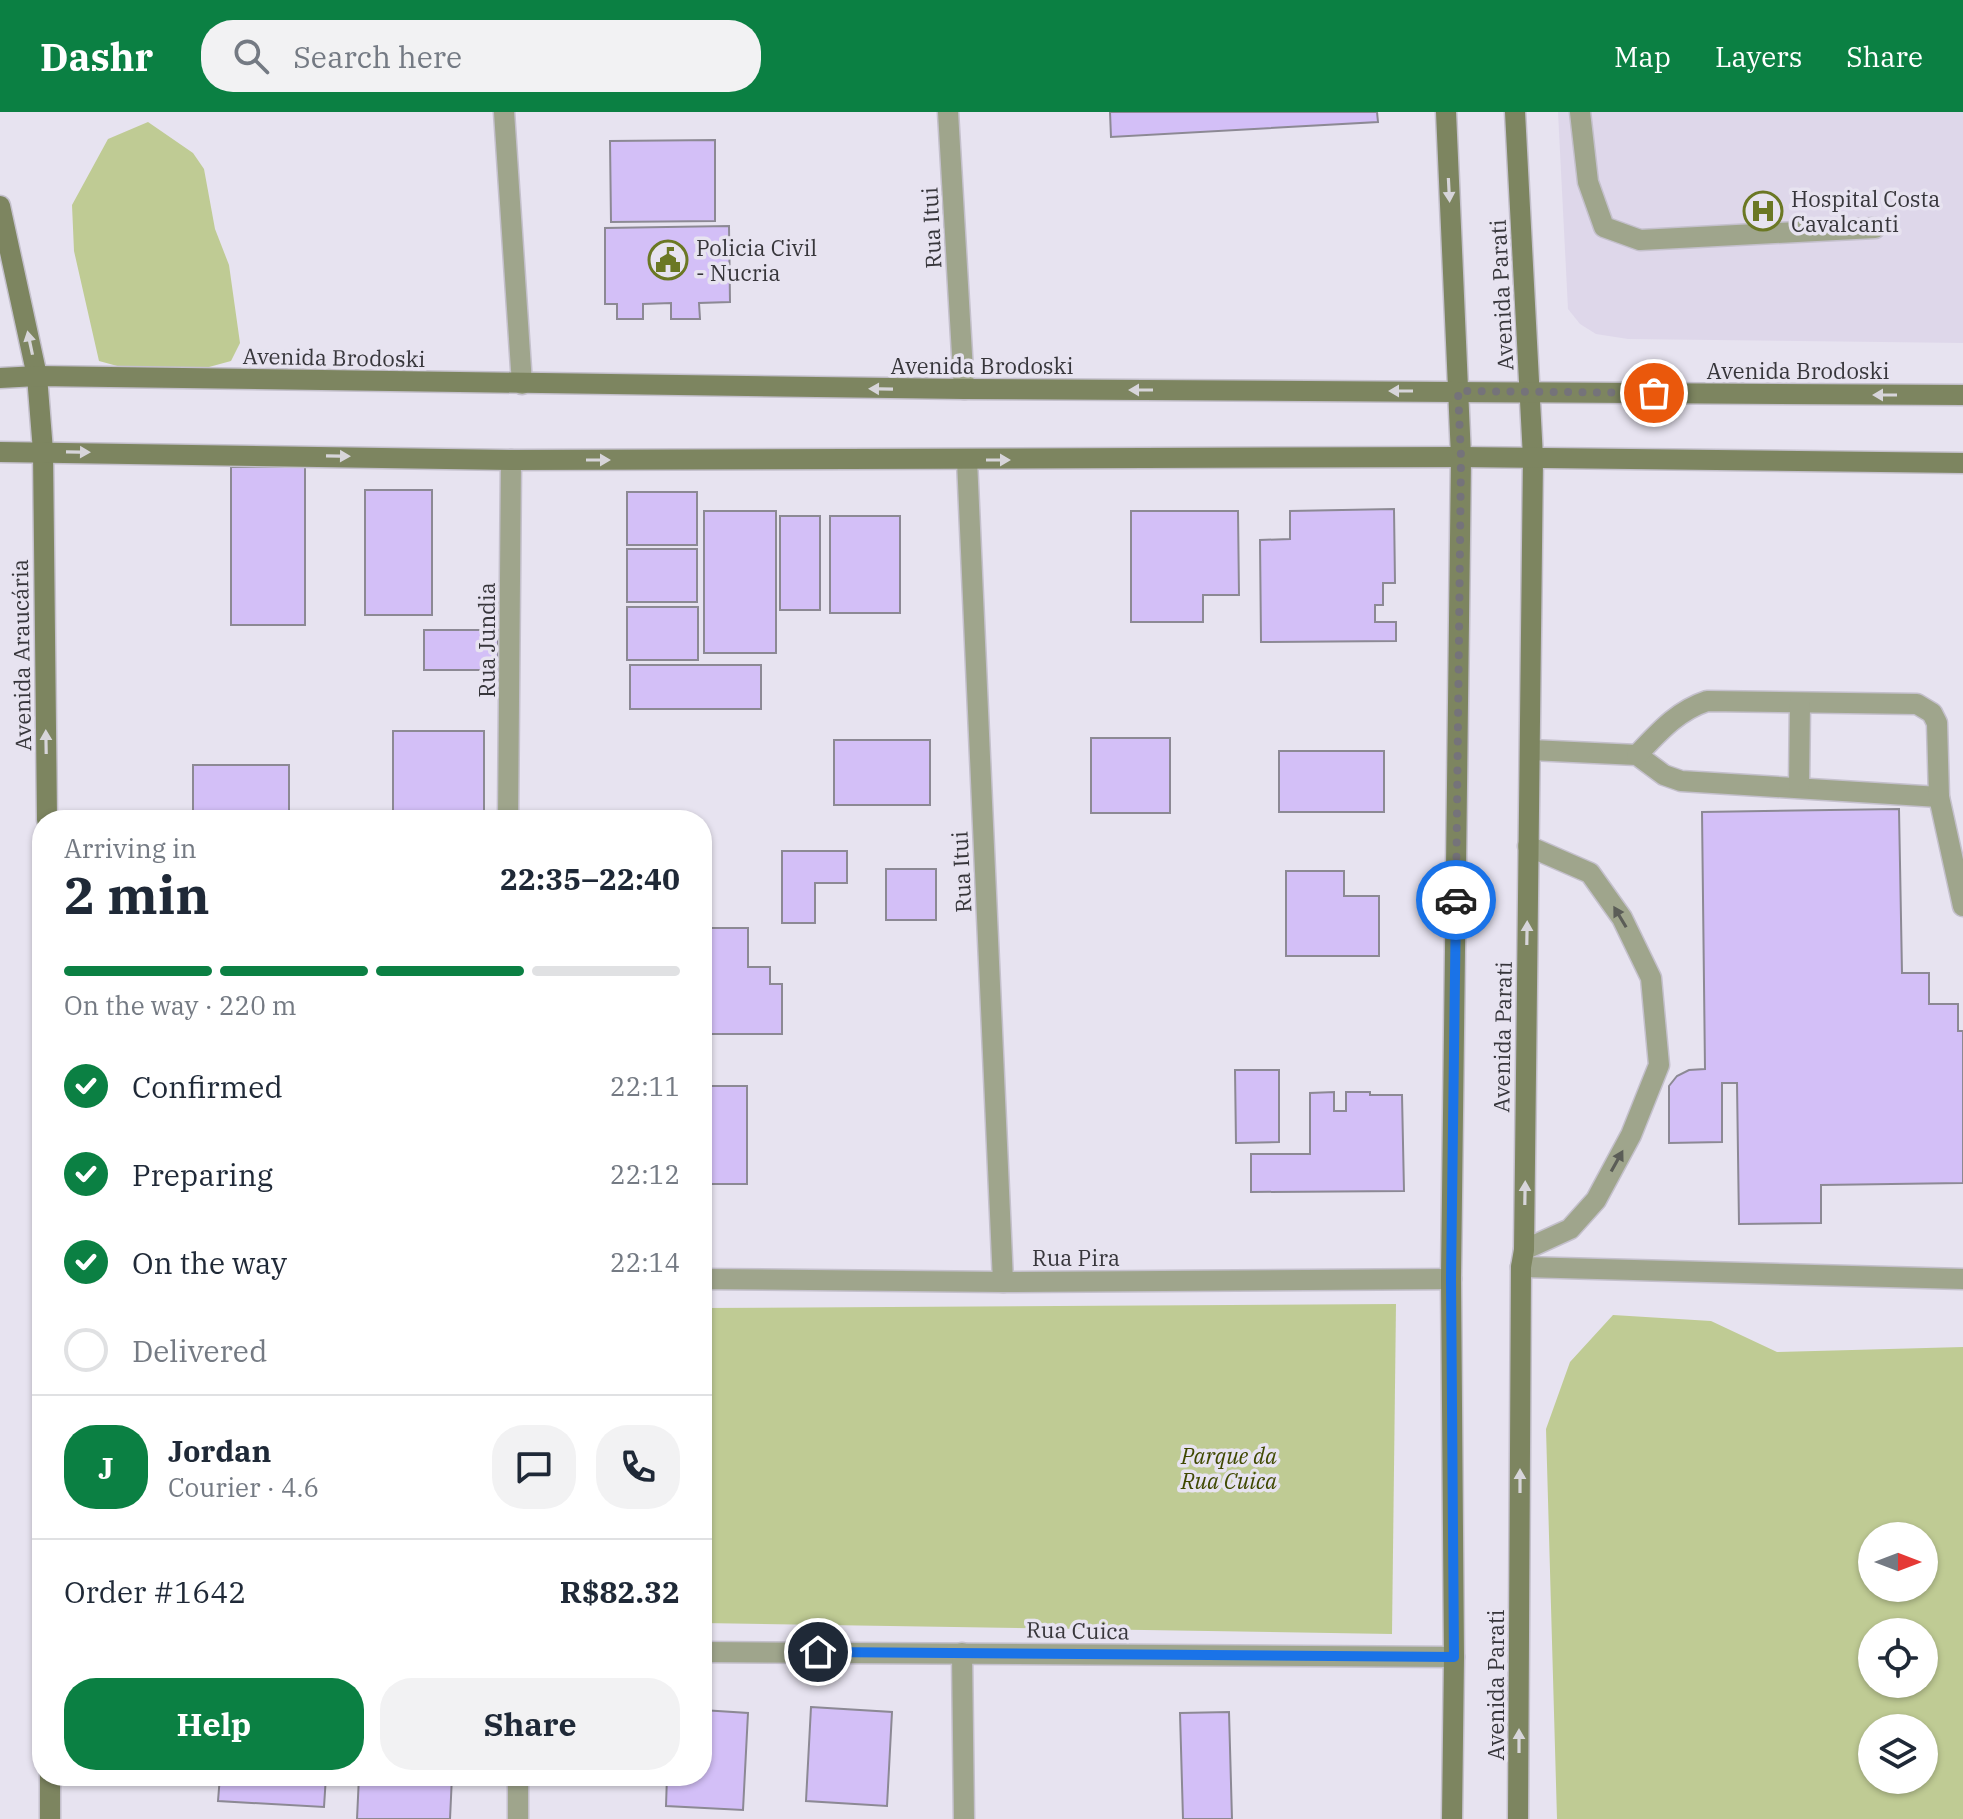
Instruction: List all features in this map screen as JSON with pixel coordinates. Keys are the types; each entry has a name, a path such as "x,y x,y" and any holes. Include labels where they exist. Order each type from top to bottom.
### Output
{"street":[{"path":"504,112 522,384"},
{"name":"Rua Itui","path":"948,112 964,389"},
{"name":"Avenida Parati","path":"1446,112 1461,457 1451,1279 1452,1819"},
{"name":"Avenida Parati","path":"1515,112 1533,458 1518,1819"},
{"path":"1580,112 1588,182 1604,227 1640,240 1875,228"},
{"name":"Avenida Araucária","path":"0,206 37,376 43,451 47,810"},
{"name":"Avenida Brodoski","path":"0,378 37,376 964,389 1963,395"},
{"path":"0,452 511,460 1461,457 1963,463"},
{"name":"Rua Jundia","path":"508,810 511,460"},
{"name":"Rua Itui","path":"967,460 1003,1282"},
{"path":"1637,755 1672,719 1688,707 1707,701 1917,704 1932,713 1937,723 1939,797 1963,906"},
{"path":"1799,787 1800,703"},
{"path":"1531,750 1637,755 1664,775 1681,781 1939,797"},
{"path":"1522,1258 1570,1229 1596,1200 1631,1135 1659,1065 1651,978 1622,918 1590,873 1528,846"},
{"path":"1522,1258 1963,1279"},
{"name":"Rua Pira","path":"712,1279 1003,1282 1451,1279"},
{"name":"Rua Cuica","path":"712,1652 1454,1657"},
{"path":"962,1653 964,1819"},
{"path":"50,1786 50,1819"},
{"path":"518,1786 518,1819"}],"shaded area":[{"name":"Hospital Costa Cavalcanti","path":"1558,112 1963,112 1963,343 1628,339 1596,334 1580,324 1568,309"}],"green space":[{"path":"148,122 193,153 204,169 215,229 229,265 240,343 231,361 209,367 132,370 99,361 74,251 72,205 108,139"},
{"name":"Parque da Rua Cuica","path":"1396,1304 1392,1634 712,1623 712,1308"},
{"path":"1613,1315 1711,1321 1777,1352 1963,1347 1963,1819 1557,1819 1546,1429 1570,1362"}],"building":[{"path":"1110,112 1377,112 1378,122 1111,137"},
{"path":"715,140 715,221 611,222 610,141"},
{"path":"729,226 730,302 699,303 700,319 671,319 671,303 643,304 643,319 617,319 617,304 605,304 605,228"},
{"path":"231,467 305,467 305,625 231,625"},
{"path":"365,490 432,490 432,615 365,615"},
{"path":"627,492 697,492 697,545 627,545"},
{"path":"1394,509 1395,583 1383,583 1383,605 1375,605 1375,622 1396,622 1396,641 1261,642 1260,540 1290,539 1290,511"},
{"path":"704,511 776,511 776,653 704,653"},
{"path":"1131,511 1238,511 1239,595 1203,595 1203,622 1131,622"},
{"path":"780,516 820,516 820,610 780,610"},
{"path":"830,516 900,516 900,613 830,613"},
{"path":"627,549 697,549 697,602 627,602"},
{"path":"627,607 698,607 698,660 627,660"},
{"path":"424,630 498,630 498,670 424,670"},
{"path":"630,665 761,665 761,709 630,709"},
{"path":"393,731 484,731 484,810 393,810"},
{"path":"1091,738 1170,738 1170,813 1091,813"},
{"path":"834,740 930,740 930,805 834,805"},
{"path":"1279,751 1384,751 1384,812 1279,812"},
{"path":"193,765 289,765 289,810 193,810"},
{"path":"1899,809 1902,973 1929,973 1929,1004 1958,1004 1958,1031 1963,1031 1963,1183 1821,1185 1821,1223 1739,1224 1737,1083 1722,1083 1722,1142 1669,1143 1669,1086 1677,1076 1689,1070 1705,1069 1702,812"},
{"path":"782,851 847,851 847,883 815,883 815,923 782,923"},
{"path":"886,869 936,869 936,920 886,920"},
{"path":"1286,871 1344,871 1344,896 1379,896 1379,956 1286,956"},
{"path":"712,928 748,928 748,967 770,967 770,984 782,984 782,1034 712,1034"},
{"path":"1235,1070 1279,1070 1279,1142 1236,1143"},
{"path":"712,1086 747,1086 747,1184 712,1184"},
{"path":"1334,1092 1334,1111 1346,1111 1346,1092 1402,1095 1404,1191 1251,1192 1251,1154 1310,1154 1310,1093"},
{"path":"811,1707 892,1712 887,1806 806,1801"},
{"path":"712,1711 748,1713 743,1810 666,1806 667,1786 712,1786"},
{"path":"1229,1712 1232,1819 1183,1819 1180,1713"},
{"path":"219,1786 325,1786 324,1807 218,1801"},
{"path":"359,1786 452,1786 450,1819 357,1819"}],"way so far":[{"path":"1456,900 1461,457 1458,391 1654,393"}],"place":[{"name":"Hospital Costa Cavalcanti","path":"1763,211"},
{"name":"Policia Civil - Nucria","path":"668,260"}],"route":[{"path":"818,1652 1454,1657 1451,1279 1456,900"}]}
